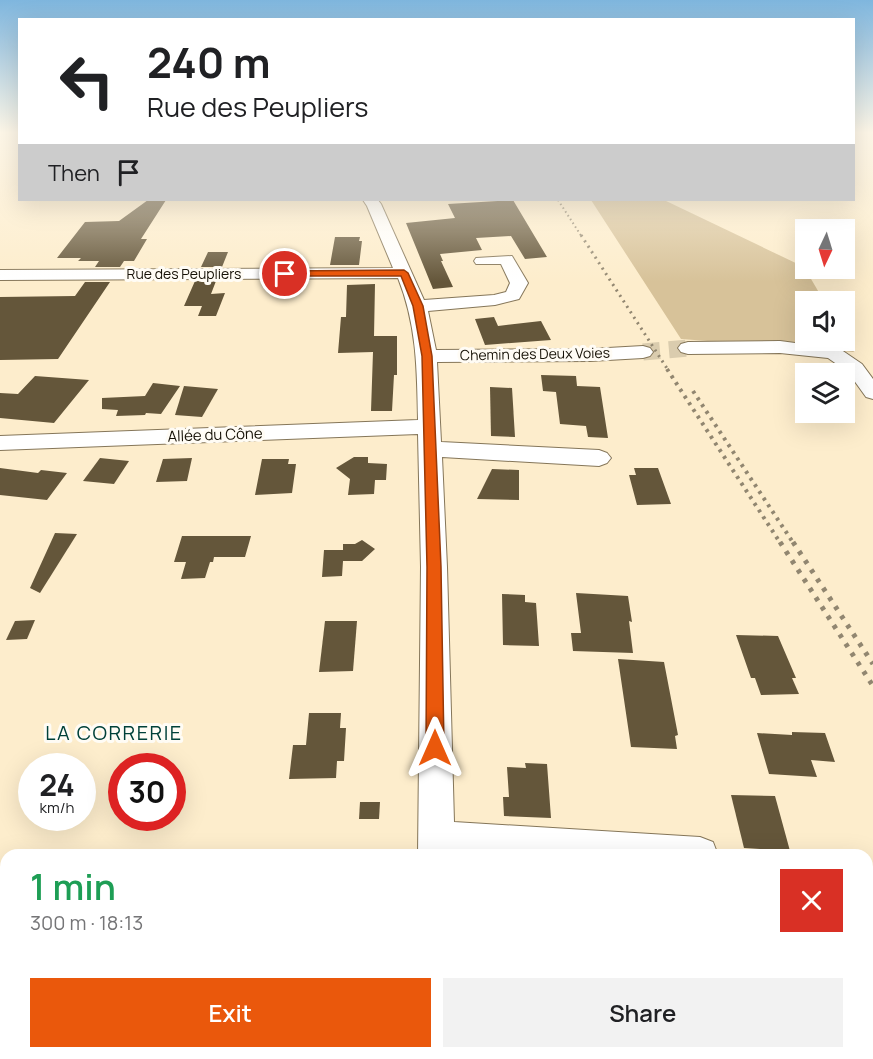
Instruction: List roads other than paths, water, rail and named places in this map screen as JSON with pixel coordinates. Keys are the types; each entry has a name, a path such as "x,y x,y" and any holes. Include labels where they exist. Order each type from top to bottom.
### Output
{"street":[{"path":"371,201 418,306 427,356 434,567 436,847 502,849"},
{"path":"418,306 495,300 513,295 519,283 506,259 482,261"},
{"name":"Rue des Peupliers","path":"0,275 404,273"},
{"path":"688,348 780,347 833,353 855,368 873,393"},
{"name":"Chemin des Deux Voies","path":"427,356 590,355 643,351"},
{"name":"Allée du Cône","path":"0,443 430,438 599,458"}],"tunnel":[{"path":"643,352 688,348"}],"railway":[{"path":"559,201 582,237"},
{"path":"581,235 668,370"},
{"path":"667,369 781,544"},
{"path":"693,391 794,544"},
{"path":"780,542 873,686"},
{"path":"793,542 873,664"}],"district":[{"name":"LA CORRERIE","path":"114,733"}]}
